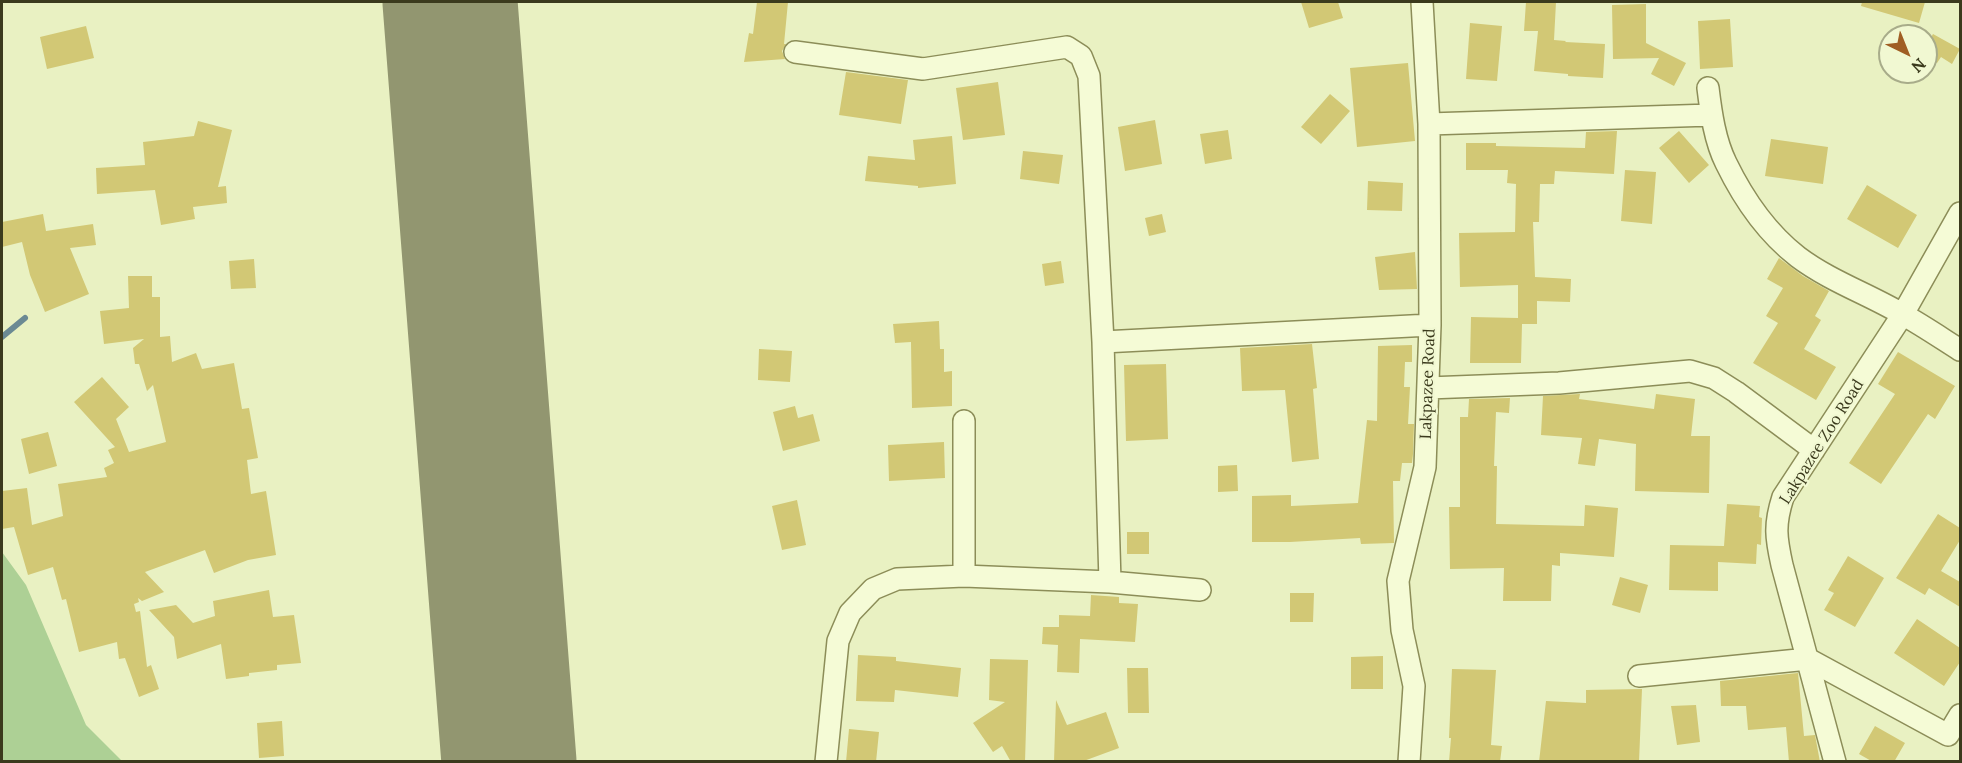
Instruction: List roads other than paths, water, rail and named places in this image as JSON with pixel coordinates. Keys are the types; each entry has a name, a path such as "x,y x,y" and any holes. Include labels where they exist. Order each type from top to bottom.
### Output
{"street":[{"name":"Lakpazee Road","path":"1409,762 1414,686 1402,630 1398,581 1425,467 1430,325 1429,124 1422,2"},
{"path":"795,52 923,69 1066,47 1081,56 1089,76 1103,342 1110,582"},
{"path":"1707,88 1711,115 1725,162 1754,210 1773,235 1799,257 1829,276 1903,314 1960,350"},
{"path":"1429,124 1711,115"},
{"name":"Lakpazee Zoo Road","path":"1834,762 1776,540 1777,517 1784,497 1903,314 1960,213"},
{"path":"1103,342 1430,325"},
{"path":"1428,388 1559,383 1690,371 1714,378 1736,392 1814,450"},
{"path":"964,421 964,576"},
{"path":"826,762 838,641 850,613 873,589 897,579 964,576 1110,582 1200,590"},
{"path":"1639,676 1808,659 1954,739 1960,715"}],"waterway":[{"path":"2,337 25,318"}]}
